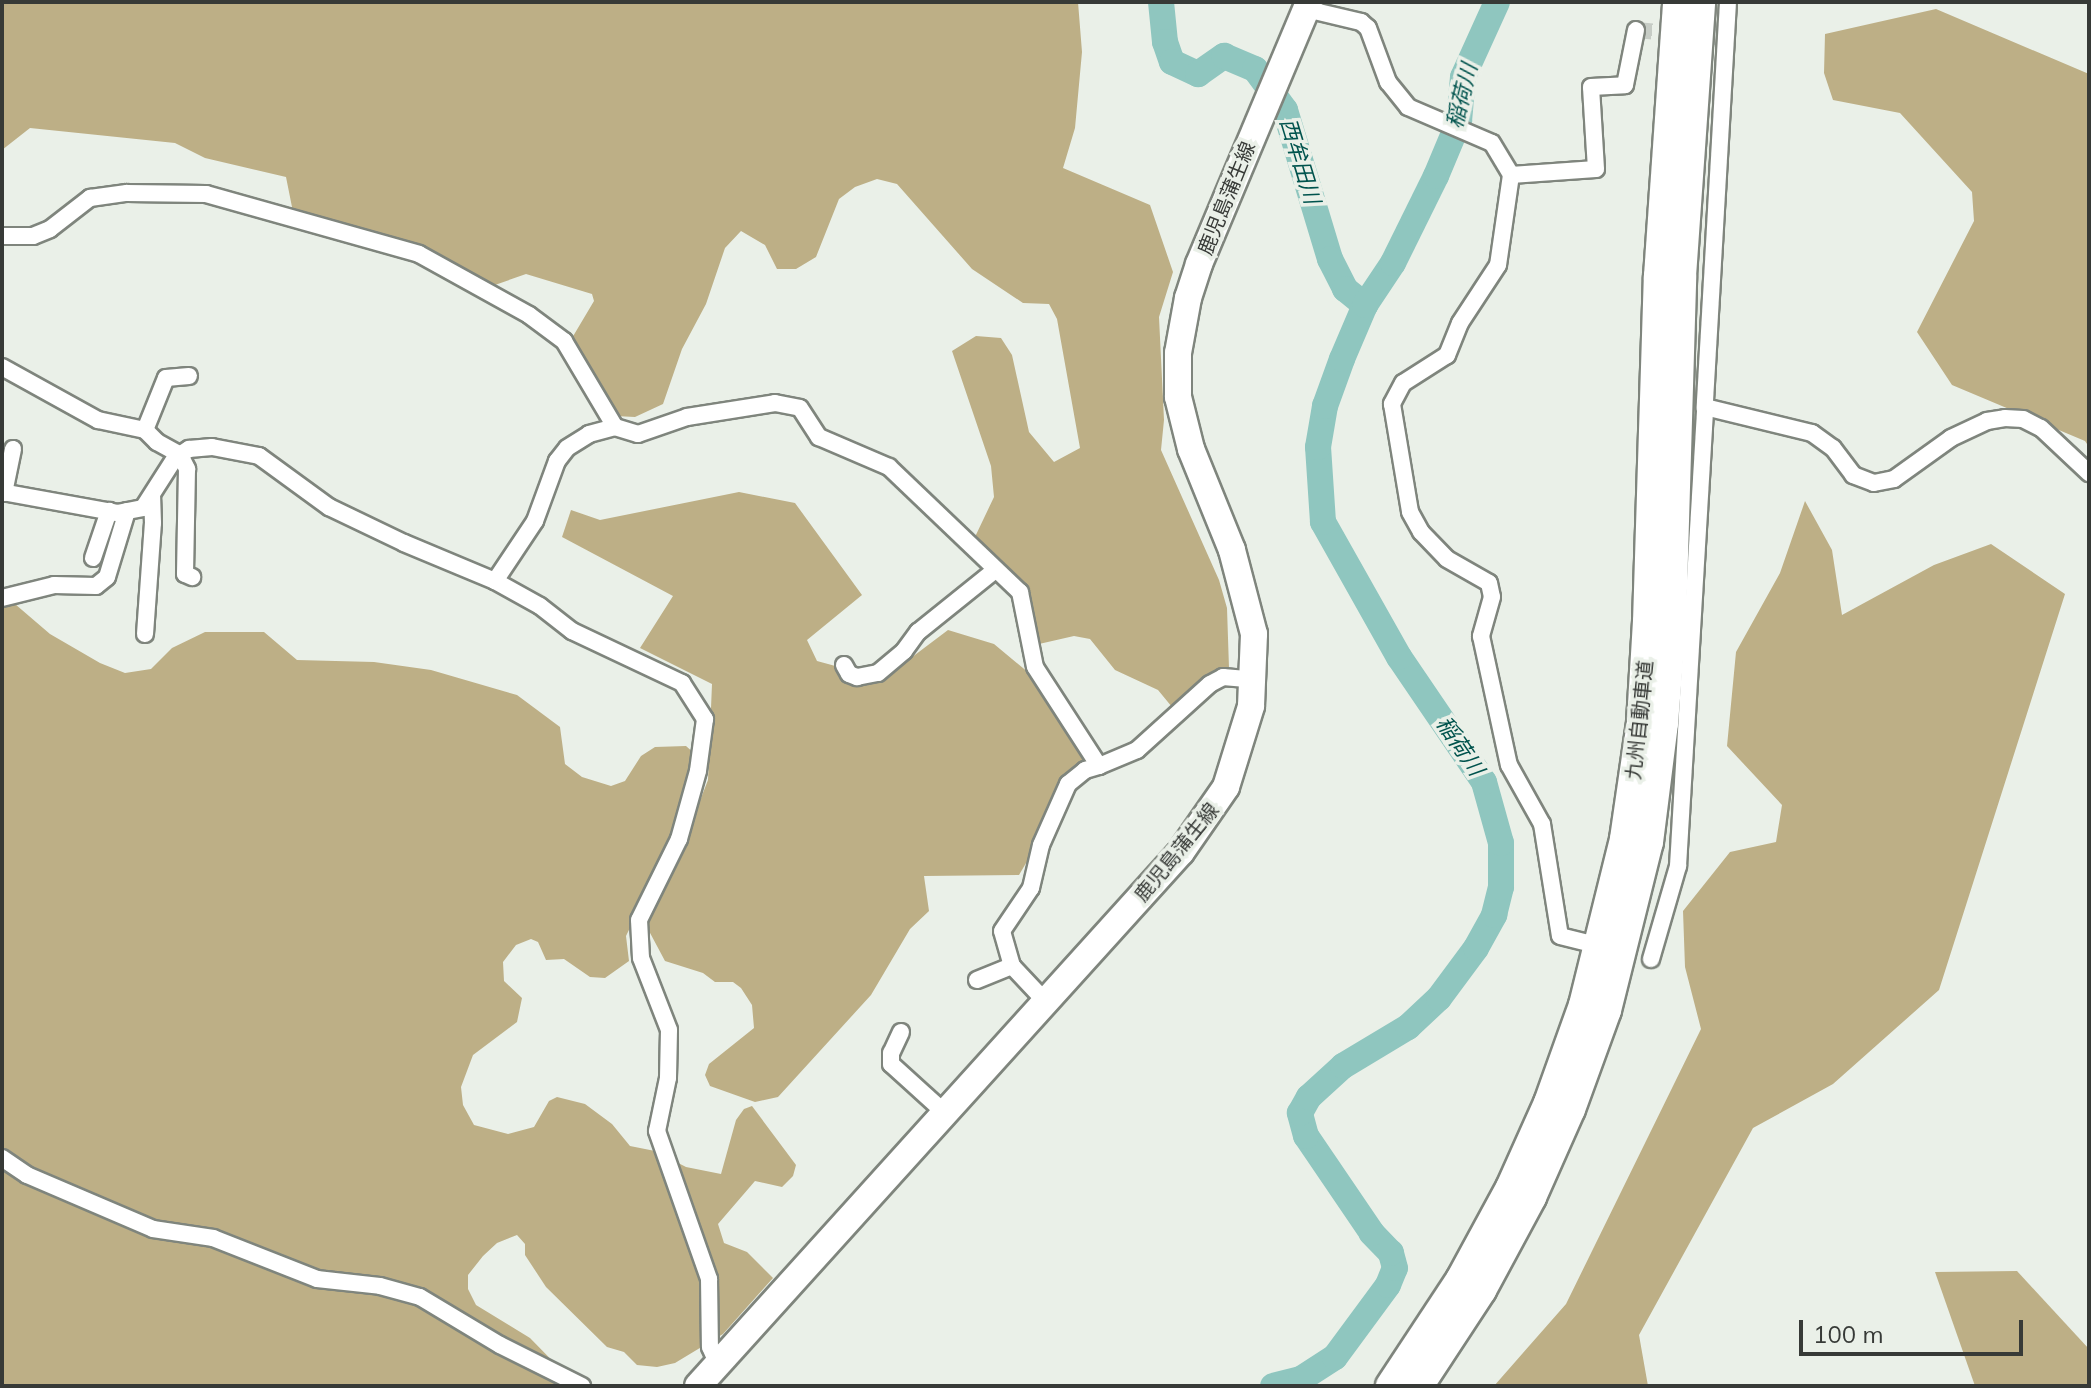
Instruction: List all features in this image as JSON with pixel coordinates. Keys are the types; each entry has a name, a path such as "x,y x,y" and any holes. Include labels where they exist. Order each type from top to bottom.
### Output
{"highway":[{"name":"九州自動車道","path":"1391,1386 1461,1280 1511,1188 1549,1103 1584,1005 1625,839 1643,707 1659,276 1678,2"},
{"name":"九州自動車道","path":"1418,1386 1481,1290 1531,1197 1570,1109 1606,1010 1648,842 1663,723 1671,622 1681,276 1700,2"}],"main road":[{"name":"鹿児島蒲生線","path":"698,1386 1207,820 1226,787 1239,753 1255,680 1254,634 1232,550 1191,449 1178,397 1178,353 1185,311 1199,264 1307,6"}],"street":[{"path":"1651,959 1678,866 1728,2"},
{"path":"1307,6 1361,22 1368,28 1388,82 1408,107 1492,143 1511,175 1498,265 1460,323 1447,355 1403,383 1392,404 1410,512 1421,532 1447,559 1489,583 1492,597 1481,636 1509,765 1542,824 1560,936 1588,943"},
{"path":"1511,175 1596,169 1591,87 1625,85 1636,30"},
{"path":"2,236 33,236 50,229 90,198 127,193 206,194 387,244 419,254 529,315 564,341 615,427"},
{"path":"2,367 98,420 145,430 157,442 180,455 187,469 185,574 192,577"},
{"path":"145,430 166,378 189,376"},
{"path":"495,581 535,521 557,461 567,448 589,434 615,427 638,434 687,417 775,403 800,408 819,437 889,467 1020,592 1035,667 1099,766"},
{"path":"1705,407 1812,433 1833,448 1853,475 1874,483 1894,479 1951,438 1987,421 2005,418 2023,419 2041,428 2089,473"},
{"path":"13,449 3,492 109,511 143,508 180,455 189,449 212,447 259,456 329,507 495,581 540,606 572,631 682,683 705,719 698,771 679,839 639,920 641,958 669,1030 668,1078 657,1131 709,1279 710,1347 717,1363"},
{"path":"145,634 152,496"},
{"path":"93,558 109,511"},
{"path":"2,598 54,585 96,586 107,577 127,511"},
{"path":"844,665 849,674 857,677 878,673 904,651 918,632 995,570"},
{"path":"1045,1001 1012,966 1002,931 1031,888 1041,845 1068,784 1085,770 1137,750 1210,684 1223,677 1255,680"},
{"path":"977,980 1012,966"},
{"path":"901,1032 891,1053 891,1064 945,1113"},
{"path":"2,1158 27,1175 153,1229 213,1238 317,1279 380,1286 420,1297 500,1345 582,1386"}],"shaded area":[{"path":"2,2 1078,2 1082,52 1075,128 1063,168 1150,205 1173,272 1159,317 1164,420 1161,450 1219,580 1227,608 1229,668 1210,676 1172,707 1158,690 1115,670 1090,639 1074,636 1039,644 1027,596 974,539 994,497 991,466 952,351 976,336 1001,338 1012,355 1029,432 1054,462 1080,448 1057,319 1049,304 1023,303 972,269 897,184 877,179 855,187 839,199 816,257 796,269 777,269 765,245 741,231 725,248 706,304 682,349 663,404 635,417 615,416 573,345 572,338 594,301 592,294 526,274 492,286 293,212 286,177 205,158 175,143 30,128 2,150"},
{"path":"1936,9 2089,74 2089,447 2085,441 1952,385 1917,332 1974,221 1972,192 1900,113 1833,100 1824,73 1825,34"},
{"path":"739,492 795,503 862,595 807,640 817,661 883,679 948,630 994,644 1029,673 1085,763 1019,875 924,876 929,911 910,929 871,995 778,1097 755,1102 710,1086 705,1075 709,1064 754,1028 752,1005 733,982 715,982 703,973 665,961 649,931 649,909 668,883 708,780 712,684 640,648 673,596 562,537 571,510 600,520"},
{"path":"1805,501 1832,550 1842,615 1934,565 1991,544 2065,594 1939,990 1833,1084 1753,1128 1639,1335 1648,1386 1494,1386 1566,1304 1701,1029 1685,967 1683,911 1730,852 1776,842 1782,805 1727,746 1736,652 1780,573"},
{"path":"15,604 50,634 100,663 125,673 151,669 172,648 205,632 264,632 297,660 374,662 431,670 517,695 560,727 565,764 582,777 611,786 625,781 641,756 655,747 686,746 695,754 680,825 626,936 629,961 605,978 590,977 564,959 546,960 538,942 531,939 516,945 503,962 504,981 522,998 517,1022 473,1055 461,1087 463,1105 474,1125 508,1134 534,1127 549,1101 557,1097 585,1104 612,1124 630,1146 655,1151 686,1167 721,1174 736,1120 744,1109 752,1106 796,1165 793,1176 782,1187 755,1181 718,1224 724,1243 747,1252 773,1278 723,1334 675,1363 657,1367 637,1365 624,1352 607,1347 546,1287 525,1255 525,1244 517,1235 497,1243 483,1256 468,1275 468,1289 476,1305 530,1338 577,1386 2,1386 2,607"},
{"path":"2017,1271 2089,1349 2089,1386 1975,1386 1935,1272"}],"waterway":[{"name":"西牟田川","path":"1161,2 1165,42 1172,62 1198,74 1224,56 1255,69 1285,110 1330,259 1345,289 1365,305"},
{"name":"稲荷川","path":"1273,1386 1301,1379 1335,1357 1388,1285 1395,1268 1391,1253 1372,1233 1306,1136 1300,1113 1309,1097 1343,1066 1408,1027 1439,998 1476,948 1494,915 1501,887 1501,843 1484,782 1399,657 1323,522 1318,447 1325,406 1342,359 1365,305 1393,263 1436,176 1459,121 1463,77 1497,2"}],"tunnel":[{"path":"1636,30 1725,38"}]}
